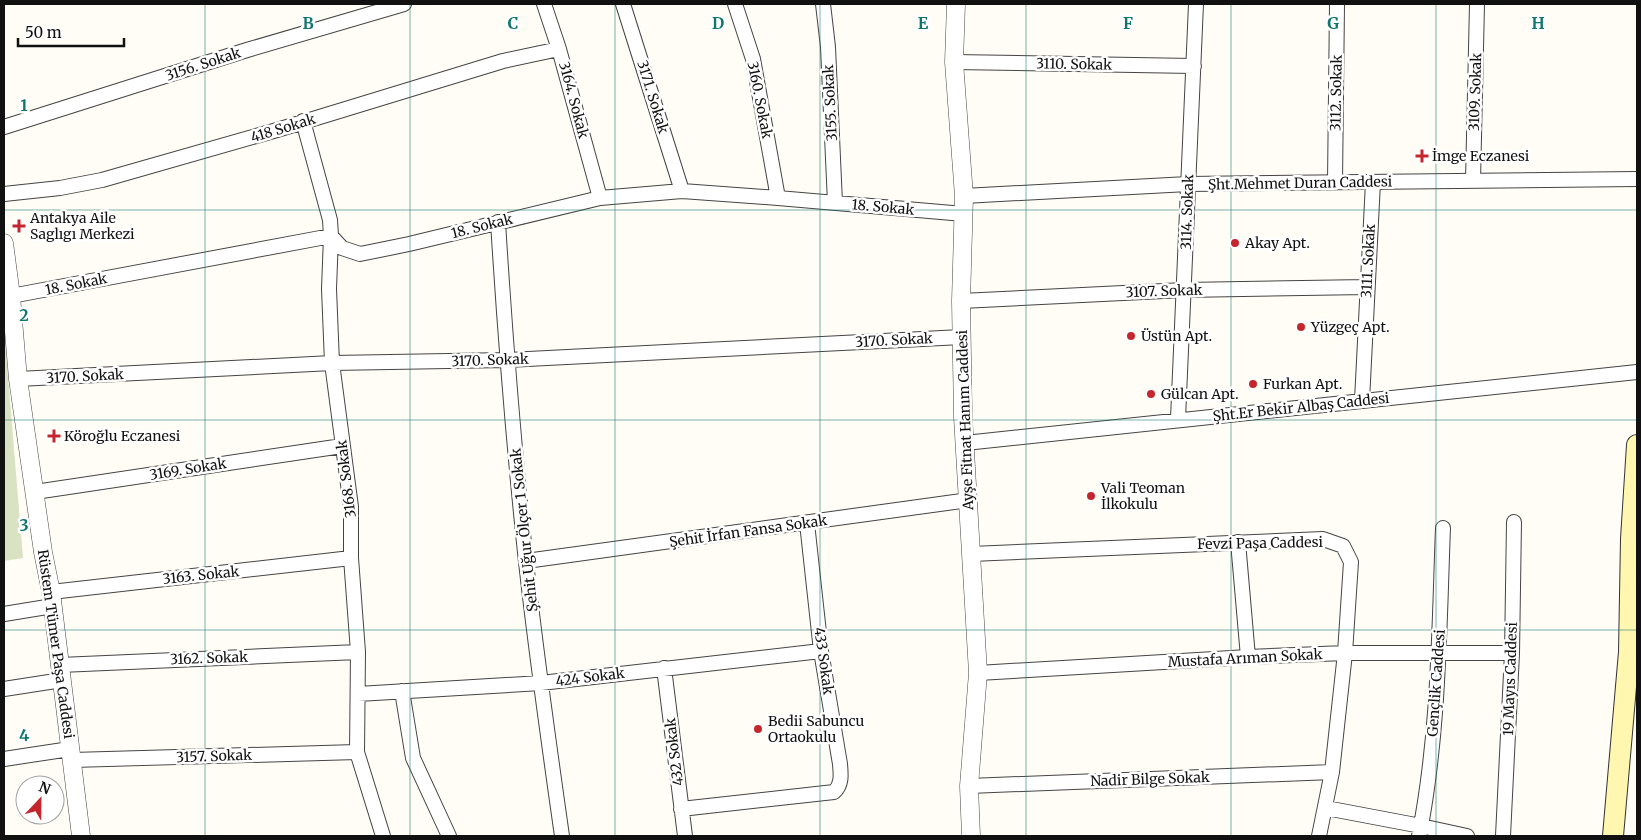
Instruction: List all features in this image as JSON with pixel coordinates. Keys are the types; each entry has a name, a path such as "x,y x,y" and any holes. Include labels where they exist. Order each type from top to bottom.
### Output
{"main road":[{"path":"1613,836 1633,653 1637,445"}],"street":[{"name":"3156. Sokak","path":"4,127 247,50 404,4"},
{"name":"3164. Sokak","path":"544,4 559,49 600,198"},
{"name":"3171. Sokak","path":"623,4 682,191"},
{"name":"3160. Sokak","path":"735,4 753,59 778,198"},
{"name":"3155. Sokak","path":"823,4 828,47 835,202"},
{"name":"Ayşe Fitnat Hanım Caddesi","path":"956,4 954,62 964,196 961,301 965,443 978,672 969,786 971,836"},
{"name":"3114. Sokak","path":"1178,419 1196,4"},
{"name":"3112. Sokak","path":"1335,182 1337,4"},
{"name":"3109. Sokak","path":"1473,181 1477,4"},
{"name":"418 Sokak","path":"4,194 60,188 102,180 503,61 559,49"},
{"name":"3110. Sokak","path":"954,62 1194,66"},
{"name":"3168. Sokak","path":"303,121 330,220 329,289 332,363 351,507 358,652 357,752 383,836"},
{"name":"Şht.Mehmet Duran Caddesi","path":"964,196 1188,184 1637,179"},
{"name":"3111. Sokak","path":"1362,401 1373,182"},
{"name":"18. Sokak","path":"11,296 331,236 342,248 360,254 600,198 682,191 964,214"},
{"name":"Şehit Uğur Ölçer 1 Sokak","path":"498,222 507,360 526,561 562,836"},
{"name":"Rüstem Tümer Paşa Caddesi","path":"4,243 11,296 18,379 52,599 81,836"},
{"name":"3107. Sokak","path":"961,301 1184,290 1367,287"},
{"name":"3170. Sokak","path":"18,379 332,363 507,360 962,337"},
{"name":"Şht.Er Bekir Albaş Caddesi","path":"965,443 1637,372"},
{"name":"3169. Sokak","path":"35,492 342,446"},
{"name":"Şehit İrfan Fansa Sokak","path":"526,561 969,500"},
{"name":"19 Mayıs Caddesi","path":"1503,836 1512,654 1514,522"},
{"name":"433 Sokak","path":"681,809 834,792 838,789 841,780 840,764 821,651 807,523"},
{"name":"Gençlik Caddesi","path":"1420,831 1429,774 1437,691 1443,528"},
{"name":"Fevzi Paşa Caddesi","path":"971,554 1323,539 1343,546 1351,562 1345,653 1332,772 1320,836"},
{"path":"1238,542 1248,657"},
{"name":"3163. Sokak","path":"4,614 52,599 352,558"},
{"name":"424 Sokak","path":"358,694 541,683 821,651"},
{"name":"3162. Sokak","path":"4,689 61,672 358,652"},
{"name":"Mustafa Arıman Sokak","path":"978,672 1345,653 1512,654"},
{"name":"432 Sokak","path":"664,668 685,836"},
{"path":"402,691 413,758 449,836"},
{"name":"3157. Sokak","path":"4,759 71,755 357,752"},
{"name":"Nadir Bilge Sokak","path":"969,786 1332,772"},
{"path":"1326,808 1420,831 1467,836"}],"green space":[{"path":"4,327 23,558 4,561"}],"place":[{"name":"İmge Eczanesi","path":"1422,156"},
{"name":"Antakya Aile Saglıgı Merkezi","path":"19,226"},
{"name":"Akay Apt.","path":"1235,243"},
{"name":"Yüzgeç Apt.","path":"1301,327"},
{"name":"Üstün Apt.","path":"1131,336"},
{"name":"Furkan Apt.","path":"1253,384"},
{"name":"Gülcan Apt.","path":"1151,394"},
{"name":"Köroğlu Eczanesi","path":"54,436"},
{"name":"Vali Teoman İlkokulu","path":"1091,496"},
{"name":"Bedii Sabuncu Ortaokulu","path":"758,729"}]}
